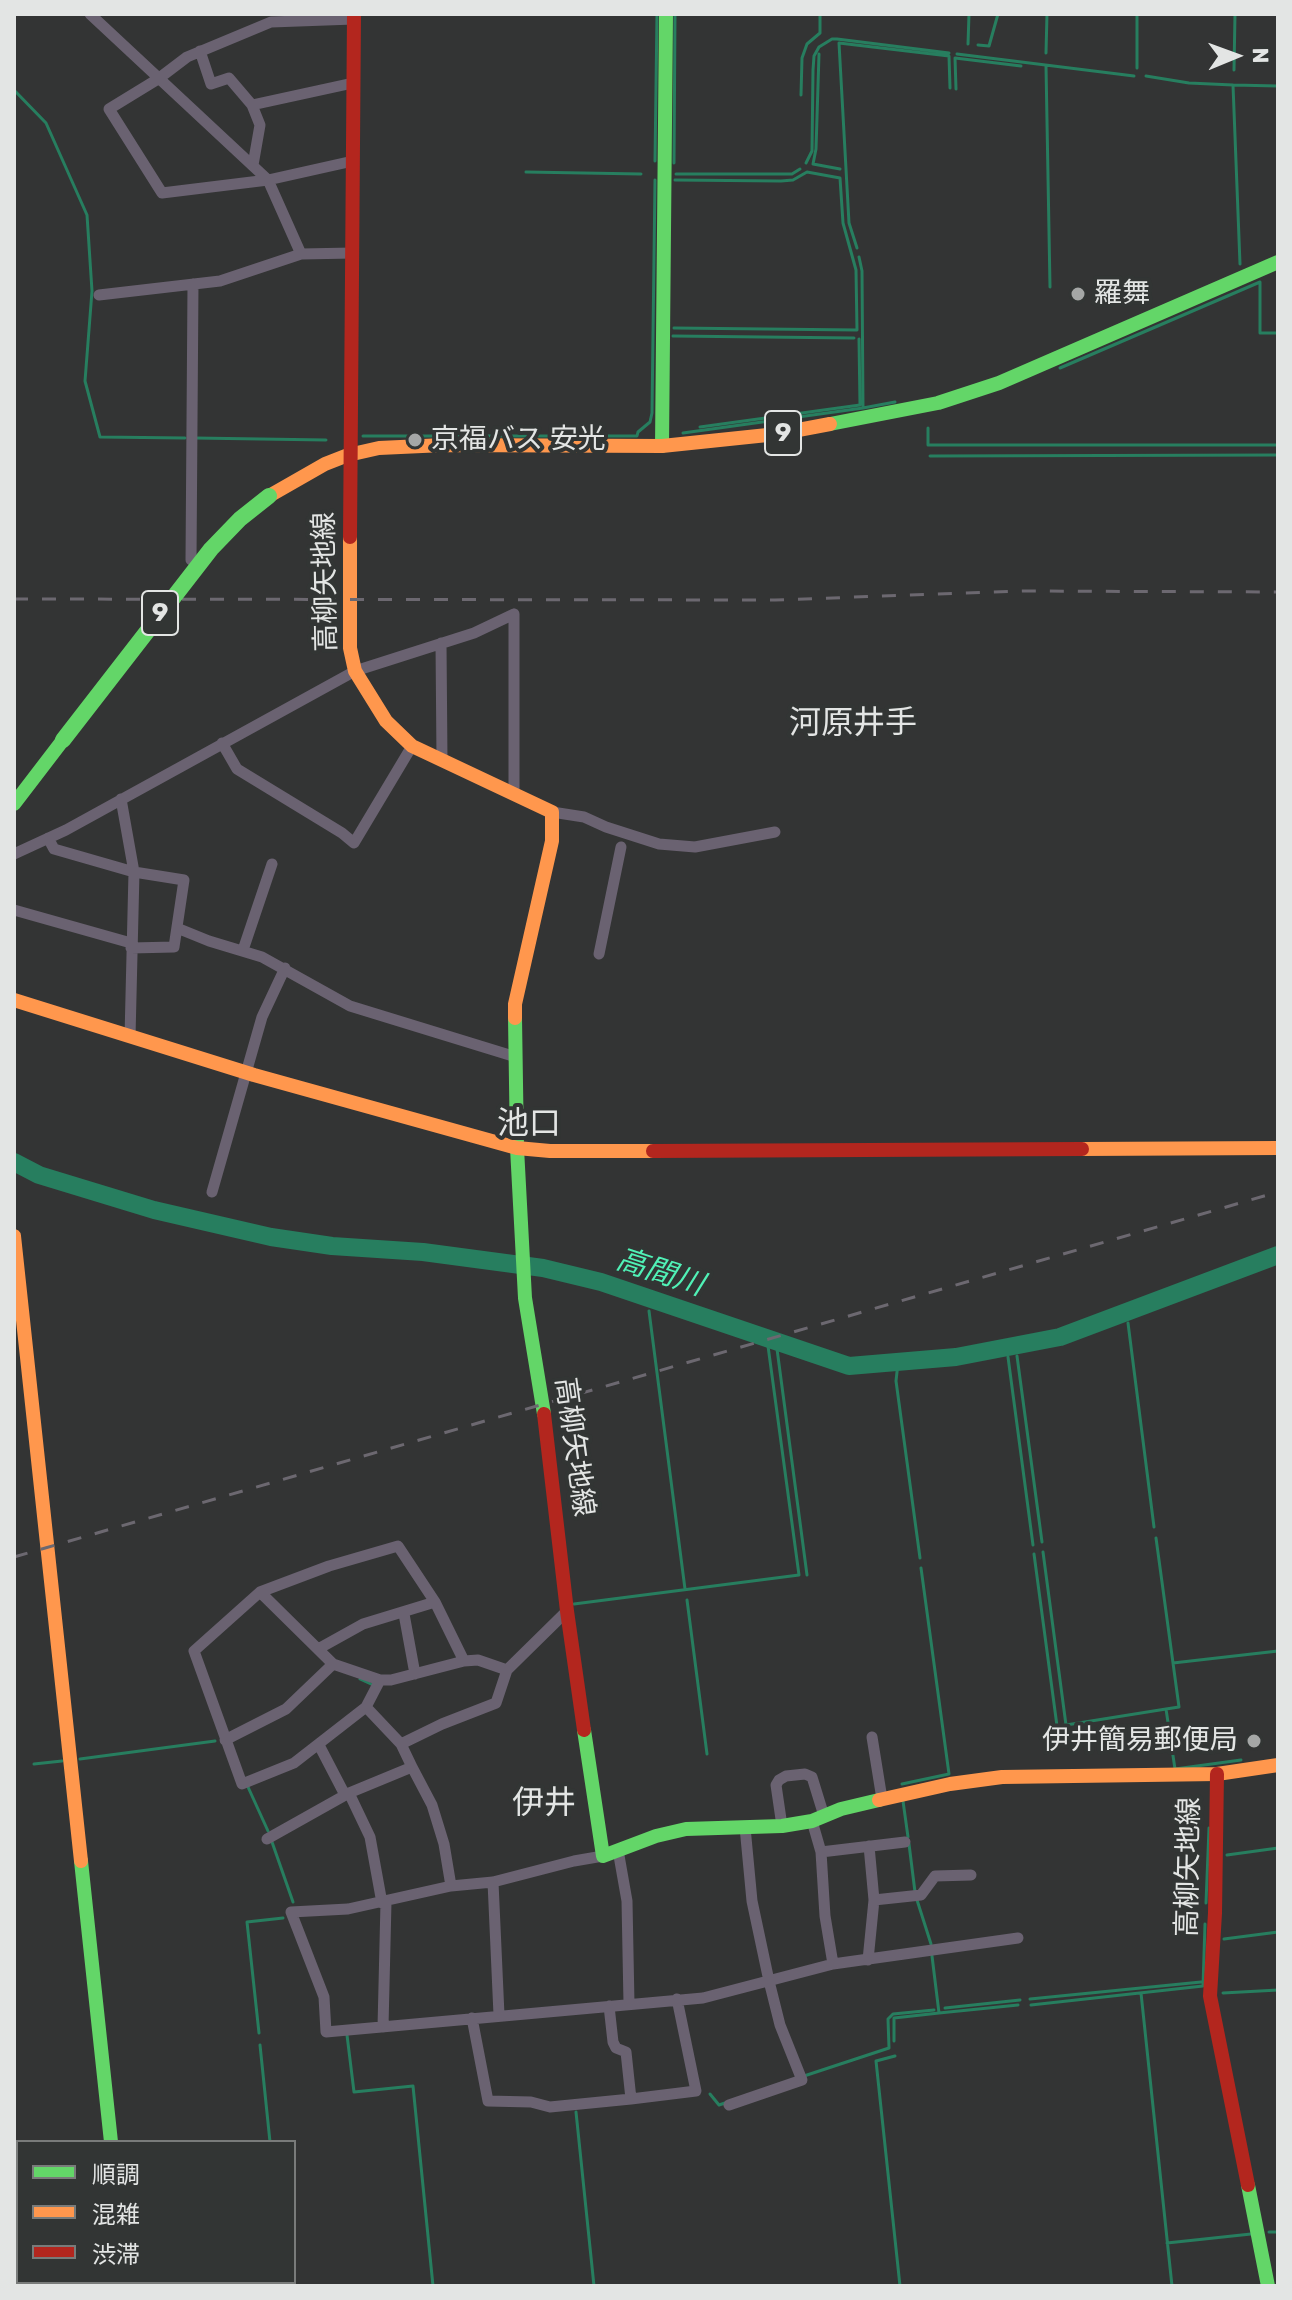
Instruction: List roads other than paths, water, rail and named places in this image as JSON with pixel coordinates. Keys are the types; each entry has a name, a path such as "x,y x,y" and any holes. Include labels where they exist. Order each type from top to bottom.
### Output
{"main road":[{"path":"662,446 666,14"},
{"name":"高柳矢地線","path":"354,16 350,648 355,671 386,721 412,746 552,812 552,841 515,1004 517,1148 525,1298 548,1437 567,1611 610,1853 686,1829 782,1826 882,1799 950,1784 1002,1777 1217,1774 1210,1996 1268,2286"},
{"name":"9","path":"14,804 211,549 240,519 269,496 311,471 351,454 379,448 411,445 662,446 777,434 938,403 999,383 1278,262"},
{"path":"14,1000 246,1073 517,1148 550,1151 1278,1148"},
{"path":"14,1236 111,2140"},
{"path":"1217,1774 1278,1765"}],"street":[{"path":"90,14 268,180 301,254"},
{"path":"353,161 268,180 162,193 109,109 187,57 271,22 354,16"},
{"path":"200,51 211,84 229,78 252,105 260,125 253,165"},
{"path":"252,105 353,83"},
{"path":"99,295 220,281 301,254 353,253"},
{"path":"191,560 193,284"},
{"path":"14,854 355,671 474,633 514,614 514,793"},
{"path":"441,643 442,760"},
{"path":"222,743 237,769 354,843 412,746"},
{"path":"121,799 134,872 130,1037"},
{"path":"552,812 584,817 659,844 695,847 775,832"},
{"path":"14,910 131,945 174,947 184,880 134,872 54,849 48,838"},
{"path":"599,954 621,847"},
{"path":"243,950 272,864"},
{"path":"177,928 285,968 350,1006 516,1057"},
{"path":"212,1192 262,1017 285,968"},
{"path":"380,1680 366,1707 319,1745 294,1763 242,1784 194,1651 260,1592 329,1566 398,1546 435,1602 464,1661"},
{"path":"260,1592 333,1664 380,1680 464,1661 478,1660 507,1670"},
{"path":"318,1649 363,1624 404,1614 435,1602"},
{"path":"401,1744 496,1703 507,1670 567,1611"},
{"path":"404,1614 415,1674"},
{"path":"225,1740 286,1709 333,1664"},
{"path":"366,1707 401,1744 432,1805 444,1844 451,1886"},
{"path":"872,1737 882,1799"},
{"path":"319,1745 370,1837 384,1902 387,1943 383,2027"},
{"path":"267,1839 347,1794 412,1767"},
{"path":"782,1826 776,1785 779,1780 805,1774 812,1777 825,1916 833,1964"},
{"path":"729,2105 802,2080 780,2025 769,1981 752,1901 745,1827"},
{"path":"821,1852 905,1842"},
{"path":"868,1960 874,1900 869,1846"},
{"path":"629,2004 627,1901 610,1853 493,1882 451,1886 348,1909 291,1912 324,1997 326,2032 703,1998 833,1964 1018,1938"},
{"path":"874,1900 921,1895 935,1876 971,1875"},
{"path":"493,1882 499,2015"},
{"path":"472,2018 488,2101 531,2102 550,2107 696,2091 677,1999"},
{"path":"609,2006 613,2042 616,2048 626,2052 631,2099"}],"waterway":[{"path":"655,161 657,14"},
{"path":"674,163 675,14"},
{"path":"801,95 802,58 807,44 820,33 820,14"},
{"path":"968,44 969,14"},
{"path":"978,45 989,46 998,14"},
{"path":"1046,53 1047,14"},
{"path":"1137,14 1137,68"},
{"path":"1234,70 1235,14"},
{"path":"806,163 812,151 813,70 814,56 819,47 837,39 949,53"},
{"path":"857,248 849,223 839,43 949,56 950,88"},
{"path":"819,54 813,164 840,169"},
{"path":"957,54 1134,76"},
{"path":"956,89 955,58 1021,66"},
{"path":"1046,66 1050,287"},
{"path":"1146,76 1189,83 1233,85"},
{"path":"1240,264 1233,85 1278,86"},
{"path":"14,90 46,123 87,215 92,291 85,381 100,437 185,438"},
{"path":"676,174 792,174 800,169"},
{"path":"526,172 641,174"},
{"path":"674,328 857,330 856,270 843,223 840,178 807,172 793,180 781,181 675,180"},
{"path":"363,436 637,436 650,422 652,413 655,180"},
{"path":"859,257 862,271 863,408 895,402"},
{"path":"1060,368 1260,282 1260,333 1278,333"},
{"path":"673,336 854,338"},
{"path":"700,427 860,405 859,339"},
{"path":"683,433 863,408"},
{"path":"928,428 928,445 1278,445"},
{"path":"195,438 326,440"},
{"path":"930,456 1278,455"},
{"name":"高間川","path":"14,1162 39,1175 154,1210 271,1237 543,1268 601,1282 849,1366 956,1357 1060,1337 1278,1255"},
{"path":"649,1311 685,1589"},
{"path":"1128,1323 1154,1527"},
{"path":"574,1604 799,1575 768,1346"},
{"path":"777,1349 807,1575"},
{"path":"1017,1356 1042,1542"},
{"path":"1008,1357 1033,1545"},
{"path":"898,1363 896,1381 920,1558"},
{"path":"1156,1538 1173,1663 1278,1651"},
{"path":"1043,1552 1066,1725 1166,1709"},
{"path":"1034,1554 1057,1726 1066,1725"},
{"path":"902,1784 949,1774 921,1568"},
{"path":"687,1600 707,1754"},
{"path":"1173,1663 1179,1707 1166,1709 1175,1769 1241,1760"},
{"path":"360,1679 371,1684"},
{"path":"80,1759 215,1741"},
{"path":"34,1764 62,1761"},
{"path":"248,1787 268,1831"},
{"path":"903,1801 908,1837"},
{"path":"1206,1903 1209,1828"},
{"path":"272,1842 293,1902"},
{"path":"909,1844 915,1892"},
{"path":"1227,1855 1278,1848"},
{"path":"917,1900 931,1944"},
{"path":"259,2033 247,1922 283,1918"},
{"path":"1031,2005 1203,1986 1205,1924"},
{"path":"1224,1939 1278,1932"},
{"path":"894,2041 894,2018 939,2013 932,1956"},
{"path":"1030,1999 1201,1982"},
{"path":"1223,1993 1278,1990"},
{"path":"1141,1993 1172,2286"},
{"path":"945,2008 1020,2000"},
{"path":"939,2013 1018,2005"},
{"path":"804,2076 889,2048 888,2019 893,2014 934,2010"},
{"path":"347,2035 354,2092 413,2086 433,2286"},
{"path":"260,2045 270,2140"},
{"path":"895,2056 876,2061 900,2286"},
{"path":"710,2094 719,2105 725,2103"},
{"path":"576,2112 594,2286"},
{"path":"1269,2232 1278,2232"},
{"path":"1167,2243 1251,2234"}],"railway":[{"path":"14,599 775,600 1022,591 1278,592"},
{"path":"14,1557 1278,1192"}],"place":[{"name":"羅舞","path":"1078,294"},
{"name":"京福バス 安光","path":"415,440"},
{"name":"伊井簡易郵便局","path":"1254,1741"}],"district":[{"name":"河原井手","path":"853,724"},
{"name":"池口","path":"529,1125"},
{"name":"伊井","path":"544,1804"}]}
